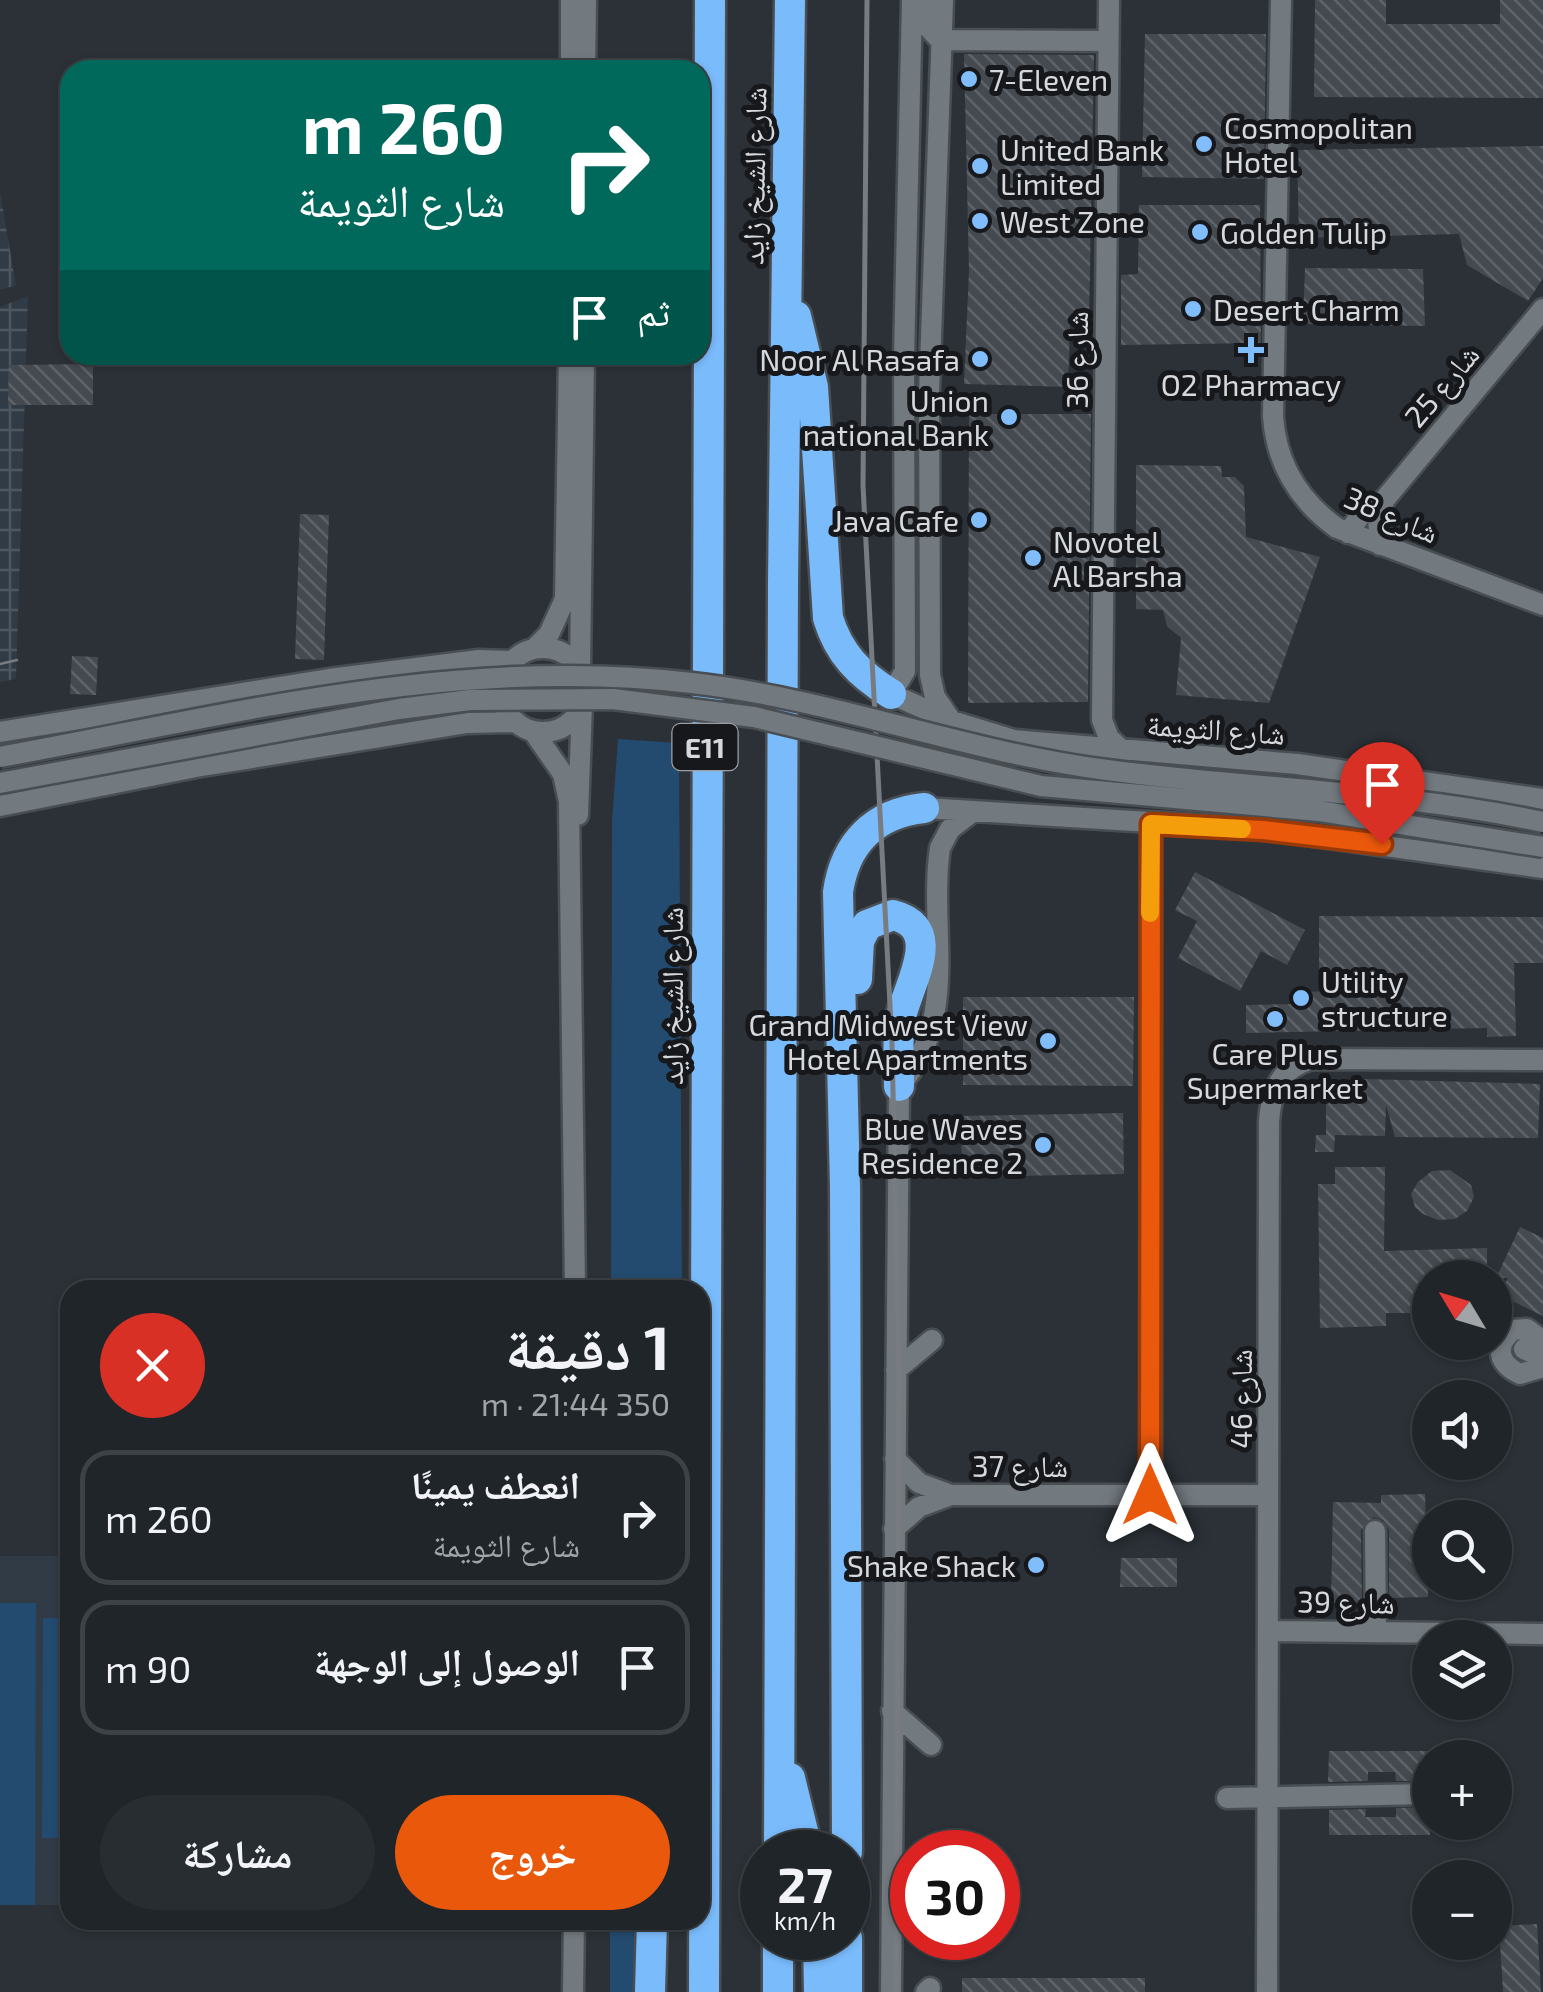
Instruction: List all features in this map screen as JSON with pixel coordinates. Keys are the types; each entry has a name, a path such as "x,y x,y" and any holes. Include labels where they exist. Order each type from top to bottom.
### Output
{"highway":[{"name":"شارع الشيخ زايد","path":"710,0 710,60"},
{"name":"شارع الشيخ زايد","path":"778,1830 790,0"},
{"path":"787,292 813,386 828,618 850,662 892,694"},
{"name":"شارع الشيخ زايد","path":"704,1280 707,365"},
{"path":"847,1830 840,876 864,833 892,814 924,808"},
{"path":"845,1186 860,941 868,924 884,915 910,922 921,946 900,1022 899,1086"},
{"path":"779,1745 802,1830"},
{"path":"650,1992 652,1930"},
{"name":"شارع الشيخ زايد","path":"704,1930 704,1992"},
{"path":"778,1960 778,1992"},
{"path":"819,1960 820,1992"},
{"path":"847,1960 848,1992"}],"street":[{"path":"571,0 571,60"},
{"path":"586,0 586,60"},
{"path":"892,694 905,671 904,358 912,0"},
{"path":"924,0 925,24 940,40 1108,40"},
{"path":"943,0 937,259 929,393 930,676 935,697 952,721"},
{"name":"شارع 36","path":"1102,720 1109,0"},
{"name":"شارع 38","path":"1281,0 1274,427 1281,458 1296,488 1319,514 1348,533 1543,605"},
{"name":"شارع 25","path":"1348,533 1360,516 1384,499 1543,309"},
{"path":"0,732 330,678 479,660 512,661 534,648 549,634 566,598 568,365"},
{"path":"574,1280 573,877 584,681 580,670 584,365"},
{"path":"1380,546 1377,526 1384,499"},
{"path":"534,648 566,654 580,670"},
{"path":"512,661 501,692 563,774 573,877"},
{"path":"0,757 384,686 538,674 616,676 758,692 1060,763 1326,789 1543,822"},
{"name":"شارع الثويمة","path":"892,694 952,721 1014,740 1328,768 1532,797"},
{"path":"0,783 399,709 523,698 612,698 754,717 1041,786 1319,811 1543,846"},
{"path":"0,806 215,764 467,723 557,730 582,705"},
{"path":"1080,746 1093,737 1102,720"},
{"path":"1102,720 1109,738 1124,751"},
{"path":"1263,830 1280,814 1286,798 1282,780 1265,762"},
{"path":"1322,836 1304,815 1303,798 1310,783 1328,768"},
{"path":"1532,797 1543,782"},
{"path":"924,808 1263,830 1543,868"},
{"path":"891,1992 899,1086 920,1060 937,1014 940,848 950,829 972,812"},
{"path":"1150,1495 1151,824"},
{"name":"شارع 46","path":"1267,1992 1269,1122 1278,1082 1292,1066 1312,1058 1543,1060"},
{"path":"1537,1349 1520,1327 1501,1342 1500,1357 1506,1367 1520,1374 1543,1367"},
{"path":"896,1370 932,1340"},
{"name":"شارع 37","path":"895,1459 919,1483 950,1495 1268,1495"},
{"name":"شارع 37","path":"894,1529 919,1507 950,1495"},
{"path":"1375,1532 1376,1632"},
{"name":"شارع 39","path":"1269,1630 1543,1634"},
{"path":"892,1710 931,1745"},
{"path":"1227,1798 1412,1794"},
{"path":"573,1992 574,1930"}],"shaded area":[{"path":"0,192 16,286 0,289"},
{"path":"28,296 16,679 0,682 0,307"},
{"path":"618,739 679,743 682,1280 611,1280 612,821"},
{"path":"0,1556 60,1556 60,1905 0,1905"},
{"path":"0,1603 36,1603 35,1905 0,1905"},
{"path":"43,1618 60,1618 60,1838 42,1838"},
{"path":"610,1930 646,1930 637,1992 610,1992"}],"building":[{"path":"1315,0 1386,0 1386,24 1500,24 1500,0 1543,0 1543,98 1314,97"},
{"path":"1145,34 1266,34 1264,179 1142,177"},
{"path":"964,54 1094,55 1089,325 1070,325 1068,387 964,384 969,271"},
{"path":"1543,146 1543,278 1528,301 1467,265 1459,234 1299,238 1297,150"},
{"path":"1139,205 1260,205 1261,343 1121,345 1121,275 1138,274"},
{"path":"1305,268 1423,269 1425,326 1303,324"},
{"path":"9,365 93,365 93,405 8,405"},
{"name":"Novotel Al Barsha","path":"969,414 1091,414 1088,702 968,703"},
{"path":"1136,465 1221,466 1222,477 1235,477 1244,486 1246,537 1320,557 1269,703 1176,695 1181,638 1167,626 1163,610 1136,609"},
{"path":"300,514 329,515 324,660 295,659"},
{"path":"72,656 98,657 96,695 70,694"},
{"path":"1195,872 1305,930 1287,965 1261,951 1240,991 1178,958 1197,921 1175,910"},
{"path":"1319,916 1543,917 1543,963 1514,963 1516,1036 1487,1037 1487,1028 1246,1033 1246,1005 1297,1004 1297,992 1338,991 1319,981"},
{"name":"Grand Midwest View Hotel Apartments","path":"963,997 1134,997 1133,1086 963,1085"},
{"path":"1364,1079 1540,1084 1538,1138 1395,1137 1386,1105 1385,1136 1335,1135 1334,1152 1315,1152 1316,1135 1326,1135 1326,1094 1364,1095"},
{"name":"Blue Waves Residence 2","path":"1123,1113 1124,1174 962,1177 961,1116"},
{"path":"1335,1167 1385,1167 1384,1251 1487,1248 1487,1260 1412,1260 1412,1313 1386,1313 1386,1326 1320,1328 1318,1184 1335,1184"},
{"path":"1450,1170 1471,1185 1474,1197 1467,1211 1455,1219 1438,1220 1423,1214 1415,1207 1411,1194 1418,1182 1432,1171"},
{"path":"1520,1227 1543,1238 1543,1316 1512,1301 1512,1260 1504,1260"},
{"path":"1425,1494 1425,1500 1412,1500 1412,1597 1389,1598 1389,1530 1383,1520 1374,1517 1361,1530 1362,1603 1331,1603 1333,1502 1381,1503 1381,1495"},
{"path":"1121,1558 1177,1558 1177,1587 1120,1587"},
{"path":"1329,1751 1412,1751 1412,1781 1396,1781 1395,1772 1368,1772 1368,1781 1328,1782"},
{"path":"1396,1808 1412,1808 1412,1835 1329,1835 1329,1810 1366,1809 1365,1817 1396,1817"},
{"path":"1537,1924 1541,1992 1503,1992 1501,1960 1512,1960 1512,1925"},
{"path":"962,1978 1145,1978 1145,1992 962,1992"}],"tram line":[{"path":"0,664 17,660"}],"railway":[{"path":"867,0 863,485 892,1044 899,1375 896,1992"}],"slow traffic":[{"path":"1150,913 1151,824 1242,829"}],"place":[{"name":"7-Eleven","path":"969,79"},
{"name":"Cosmopolitan Hotel","path":"1204,144"},
{"name":"United Bank Limited","path":"980,166"},
{"name":"West Zone","path":"980,221"},
{"name":"Golden Tulip","path":"1200,232"},
{"name":"Desert Charm","path":"1193,309"},
{"name":"O2 Pharmacy","path":"1251,350"},
{"name":"Noor Al Rasafa","path":"980,359"},
{"name":"Union national Bank","path":"1009,417"},
{"name":"Java Cafe","path":"979,520"},
{"name":"Novotel Al Barsha","path":"1033,558"},
{"name":"Utility structure","path":"1301,998"},
{"name":"Care Plus Supermarket","path":"1275,1019"},
{"name":"Grand Midwest View Hotel Apartments","path":"1048,1041"},
{"name":"Blue Waves Residence 2","path":"1043,1145"},
{"name":"Shake Shack","path":"1036,1565"}],"route":[{"path":"1150,1495 1151,824 1263,830 1382,844"}]}
